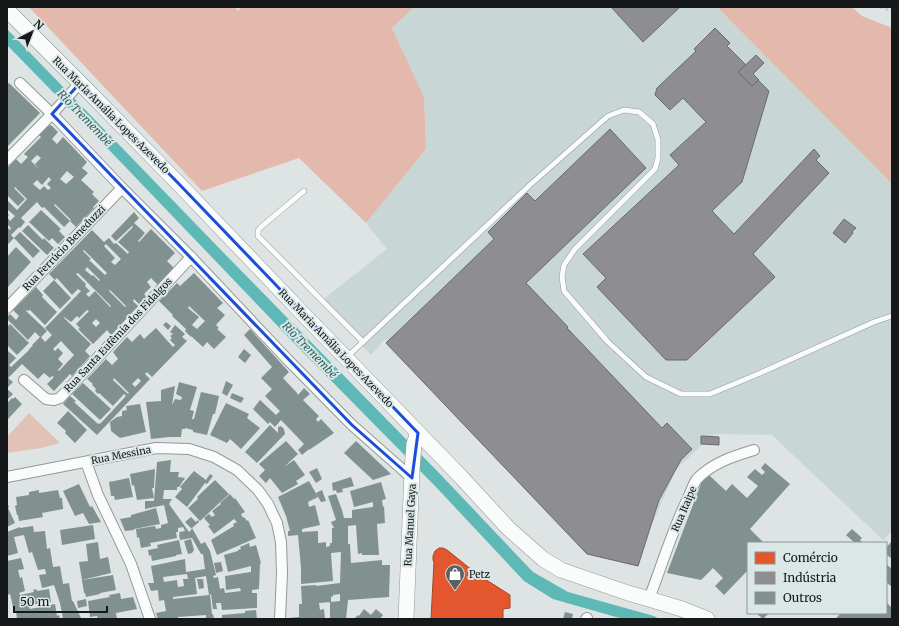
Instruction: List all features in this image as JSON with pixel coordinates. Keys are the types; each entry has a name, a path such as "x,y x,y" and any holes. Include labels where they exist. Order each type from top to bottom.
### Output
{"main road":[{"name":"Rua Maria Amália Lopes Azevedo","path":"7,10 76,86 174,179 346,358 416,438 508,528 543,559 561,570 628,593 682,609 707,619"},
{"name":"Rua Manuel Gaya","path":"406,619 412,474 416,438"}],"street":[{"path":"20,83 52,114 352,425 380,450 412,474"},
{"path":"7,160 52,114 76,86"},
{"name":"Rua Ferrúcio Beneduzzi","path":"7,308 122,188"},
{"name":"Rua Santa Eufêmia dos Fidalgos","path":"24,380 46,399 54,400 60,398 191,258"},
{"name":"Rua Messina","path":"7,477 156,448 189,449 214,458 237,470 258,490 268,504 277,523 281,542 282,573 280,619"},
{"name":"Rua Itaipe","path":"649,599 683,508 696,480 707,470 719,463 754,450"},
{"path":"86,462 98,495 131,564 150,619"}],"lane":[{"path":"346,358 531,184 596,126 608,116 624,110 639,112 653,124 658,140 658,158 655,169 575,250 564,265 562,277 564,290 574,302 608,342 646,377 681,394 710,394 874,322 892,316"},
{"path":"304,191 261,227 258,231 258,236 363,342"}],"path":[{"path":"880,7 892,11"}],"highlighted area":[{"path":"80,83 179,184 418,433 412,478 352,425 52,114"}],"shaded area":[{"path":"29,7 234,7 239,11 240,7 414,7 392,28 424,97 426,149 366,223 299,158 202,191"},
{"path":"414,7 717,7 892,184 892,531 883,540 772,435 714,434 676,469 637,559 579,546 385,339 371,355 320,302 387,249 366,223 426,149 424,97 392,28"},
{"path":"717,7 852,7 862,16 892,28 892,184"},
{"path":"29,413 60,443 41,448 7,453 7,437"}],"water":[{"name":"Rio Tremembé","path":"7,29 442,476 533,572 568,592 654,616 659,619 623,619 553,599 524,581 436,487 295,344 7,45"}],"building: Comércio":[{"path":"439,548 447,550 477,574 510,595 510,608 503,609 503,619 431,619 433,556 435,551"}],"building: Indústria":[{"path":"611,7 680,7 643,42"},
{"path":"715,28 730,43 727,46 746,65 738,72 752,86 758,80 769,91 742,182 712,211 734,234 814,149 820,156 816,160 829,173 753,254 775,277 687,360 666,360 597,287 606,278 583,254 679,165 670,155 706,122 683,98 670,110 655,95 657,88 696,51 694,49"},
{"path":"756,55 764,63 753,74 759,80 752,86 738,72"},
{"path":"610,129 646,168 526,283 662,428 667,423 692,449 681,460 659,500 638,566 587,554 386,343 494,239 488,232 527,193 535,201"},
{"path":"844,219 856,228 845,243 833,233"},
{"path":"701,436 719,437 719,445 701,444"}],"building: Outros":[{"path":"9,83 40,113 7,147 7,85"},
{"path":"50,125 58,132 52,139 57,144 63,137 87,162 82,168 88,173 81,180 94,192 92,194 99,201 76,227 70,221 64,227 37,202 21,218 25,222 11,235 14,238 7,245 7,227 10,230 11,228 7,224 7,217 10,221 15,216 7,209 7,200 17,210 27,199 15,187 14,188 25,199 18,206 7,195 7,168 16,159 21,164 28,157 24,154 41,137 39,135","holes":["37,155 41,158 35,164 39,169 31,161","67,171 74,177 66,184 60,179","49,177 51,180 47,184 51,188 48,190 44,186 40,190 33,184 37,180 42,185","55,204 71,220 70,221 54,205"]},
{"path":"41,210 61,229 59,231 65,237 58,244 52,238 49,241 29,222"},
{"path":"134,212 139,218 134,223 145,233 138,241 139,242 151,229 175,253 167,261 174,268 158,285 151,278 147,282 151,287 144,294 147,297 140,305 134,299 133,301 138,306 111,335 107,330 93,344 78,329 80,328 76,324 89,311 87,310 79,318 77,316 71,322 64,317 91,344 85,351 90,356 72,376 70,374 54,391 47,384 54,377 52,376 50,378 44,373 38,379 22,364 8,378 13,382 7,388 7,350 16,358 9,365 11,367 40,337 35,332 28,340 7,319 7,317 10,314 16,320 19,316 13,310 36,287 43,295 42,297 57,312 45,325 30,310 26,311 47,331 41,337 45,342 52,335 45,328 81,291 78,289 72,295 57,278 55,280 49,274 92,230 104,242 109,238 114,244 116,243 128,254 129,252 118,242 133,227 132,226 116,241 111,236","holes":["106,244 121,259 115,265 111,262 115,258 104,246","84,250 107,273 105,275 89,260 91,259 83,251","87,267 100,280 99,281 93,275 92,276 85,270","78,273 111,306 110,307 95,291 89,297 86,294 90,291 85,286 86,284 76,274","110,290 126,306 125,307 109,291","96,319 100,323 96,327 92,323","61,341 74,355 59,371 58,370 63,364 58,359 63,353 58,348 55,351 53,349"]},
{"path":"28,225 43,240 44,238 54,248 47,255 22,231"},
{"path":"20,232 40,251 33,258 14,238"},
{"path":"16,247 31,262 7,288 7,257"},
{"path":"194,273 223,303 217,308 225,315 216,325 219,328 217,329 226,337 214,349 207,342 203,347 191,337 185,331 186,329 159,301 177,283 180,286","holes":["189,306 205,321 197,329 192,325 199,317 188,308"]},
{"path":"54,280 71,298 60,309 43,291"},
{"path":"166,322 171,326 168,330 163,325"},
{"path":"10,324 29,343 17,355 7,345 7,327"},
{"path":"175,325 185,334 182,337 187,341 152,377 147,372 145,374 150,379 97,435 63,404 70,396 76,401 74,402 98,424 100,424 126,396 124,394 113,406 95,391 96,389 92,385 93,384 87,379 106,359 112,365 118,359 113,352 127,337 132,342 140,334 144,339 156,328 173,347 175,345 170,340 172,338 170,336 173,334 170,332","holes":["114,378 129,393 128,394 113,380","138,378 141,381 135,387 132,384"]},
{"path":"250,329 289,372 283,378 298,395 304,388 310,394 303,400 319,416 316,419 318,422 321,419 334,433 302,455 298,450 304,444 281,420 275,427 270,422 268,424 253,409 260,400 276,415 280,411 265,396 272,389 261,378 272,367 244,335"},
{"path":"244,349 251,355 245,363 238,357"},
{"path":"226,381 233,385 227,396 222,393"},
{"path":"179,382 197,387 190,410 194,411 192,419 194,419 201,392 219,396 215,414 213,414 207,435 193,432 193,430 185,428 182,429 181,437 151,439 146,402 161,401 161,390 175,386 172,405 175,399 181,400 182,397 176,394"},
{"path":"83,383 111,409 100,420 72,394"},
{"path":"7,389 13,394 7,400"},
{"path":"232,393 244,398 241,403 230,398"},
{"path":"15,397 22,404 7,420 7,403"},
{"path":"226,403 249,414 247,418 260,428 241,449 230,439 227,443 210,435"},
{"path":"140,404 146,432 120,438 111,431 110,422 117,417 122,416 122,411 127,410 126,406"},
{"path":"68,411 87,430 75,443 65,433 66,431 57,423"},
{"path":"270,425 278,433 278,427 281,426 284,429 285,434 257,463 245,452"},
{"path":"286,441 298,454 284,467 294,460 305,475 296,481 298,484 282,493 270,478 266,483 259,476 265,470 259,464"},
{"path":"356,441 391,474 373,480 344,453"},
{"path":"171,460 170,472 179,472 178,477 185,478 179,487 177,487 177,490 164,490 163,499 172,499 169,504 189,532 192,529 185,522 191,517 196,522 198,520 199,522 192,528 201,544 205,542 210,551 216,575 213,576 214,578 218,577 220,589 224,588 225,593 241,591 240,588 226,590 225,576 251,572 251,566 228,572 224,555 238,551 241,549 240,547 249,543 250,547 256,545 261,563 259,589 252,590 252,593 257,593 257,608 222,610 221,603 216,603 217,609 213,609 211,594 212,614 214,619 206,619 206,615 178,617 178,619 158,619 156,613 166,611 164,600 159,601 158,590 151,591 148,583 154,583 151,566 185,559 186,572 205,569 203,554 201,554 192,538 180,540 179,532 185,531 183,527 178,528 178,532 176,532 177,538 150,543 151,546 141,548 139,537 137,538 136,529 155,526 156,529 161,528 161,525 168,523 164,505 145,509 145,501 154,501 157,462","holes":["187,574 188,579 183,579 184,586 178,587 177,580 164,582 163,577","206,576 209,595 173,599 173,597 197,594 195,578"]},
{"path":"765,463 790,484 750,529 763,542 747,542 747,571 724,595 715,586 723,578 713,568 701,580 667,573 702,481 709,475 726,491 732,484 747,498 758,486 747,477 755,469 762,475 765,472 761,468"},
{"path":"317,468 322,479 316,483 309,472"},
{"path":"155,469 154,488 152,488 154,498 137,500 130,474"},
{"path":"194,471 206,480 210,474 213,476 207,484 205,483 187,507 175,497 182,489 180,487"},
{"path":"351,477 354,486 342,489 343,492 337,493 336,490 333,491 332,483"},
{"path":"129,478 133,497 115,500 114,496 111,496 109,482"},
{"path":"215,480 229,494 200,521 188,508"},
{"path":"309,481 318,497 308,502 309,507 315,505 320,525 302,529 302,532 318,531 318,543 326,542 326,547 330,546 330,543 332,543 332,528 334,528 331,522 336,520 328,496 336,494 344,518 352,518 352,510 373,507 373,502 354,507 350,491 381,482 386,499 382,500 383,507 384,506 385,523 377,524 379,555 358,554 356,525 348,526 348,544 350,544 351,563 382,560 382,565 390,565 389,597 348,600 346,619 330,619 330,602 319,603 320,610 324,609 325,619 289,619 299,617 299,604 302,604 301,586 340,583 341,552 331,553 333,581 301,584 298,535 288,536 288,531 290,531 286,516 278,497","holes":["340,594 340,601 331,602 331,597 333,595"]},
{"path":"79,484 90,507 92,506 101,522 89,524 83,513 75,516 63,491"},
{"path":"39,490 39,493 58,490 60,498 62,498 63,509 42,513 43,517 19,521 15,506 17,505 16,497 29,495 29,492"},
{"path":"322,490 326,501 321,502 316,493"},
{"path":"230,494 234,499 235,498 245,512 241,514 243,518 244,517 247,521 248,520 256,538 217,555 211,540 234,526 233,524 237,522 234,519 214,534 208,526 210,525 204,518 209,514 212,517 215,515 212,511"},
{"path":"7,502 8,508 15,523 7,527"},
{"path":"156,508 160,524 125,531 120,519 131,517 131,515"},
{"path":"93,525 95,539 62,545 60,530"},
{"path":"33,526 34,532 45,531 47,549 50,548 53,567 60,566 63,584 69,583 72,601 81,618 63,619 54,585 42,588 39,575 46,574 45,569 38,570 32,552 29,553 24,535 14,537 18,553 7,556 7,532 20,527"},
{"path":"852,529 862,538 860,540 862,542 854,542 846,535"},
{"path":"191,539 194,550 192,553 188,554 184,541"},
{"path":"179,540 182,554 152,561 148,550 158,548 157,545"},
{"path":"98,542 100,559 108,557 111,573 82,580 79,562 88,561 86,544"},
{"path":"891,542 892,543 892,559 887,555 887,547"},
{"path":"21,558 24,569 18,570 20,578 22,577 25,591 19,593 20,595 34,592 33,590 36,589 37,591 49,589 51,602 29,605 30,609 55,604 57,616 59,615 60,619 17,619 10,594 7,595 7,561"},
{"path":"221,562 223,571 216,573 214,563"},
{"path":"887,565 892,569 892,587 887,583"},
{"path":"113,575 116,590 86,597 82,580"},
{"path":"197,579 203,579 204,588 199,589"},
{"path":"120,593 121,599 133,597 137,609 116,613 117,619 98,619 97,616 90,617 88,601 110,597 109,595"},
{"path":"86,599 87,606 78,608 77,601"},
{"path":"887,603 892,608 892,619 835,619 840,614 887,614"},
{"path":"364,609 371,615 376,609 383,615 380,619 354,619 358,615 359,616"},
{"path":"256,610 257,619 222,619 222,615 245,613 245,611"},
{"path":"565,612 573,614 572,619 563,619"},
{"path":"757,614 768,614 763,619"}],"place":[{"name":"Petz","path":"455,591"}]}
